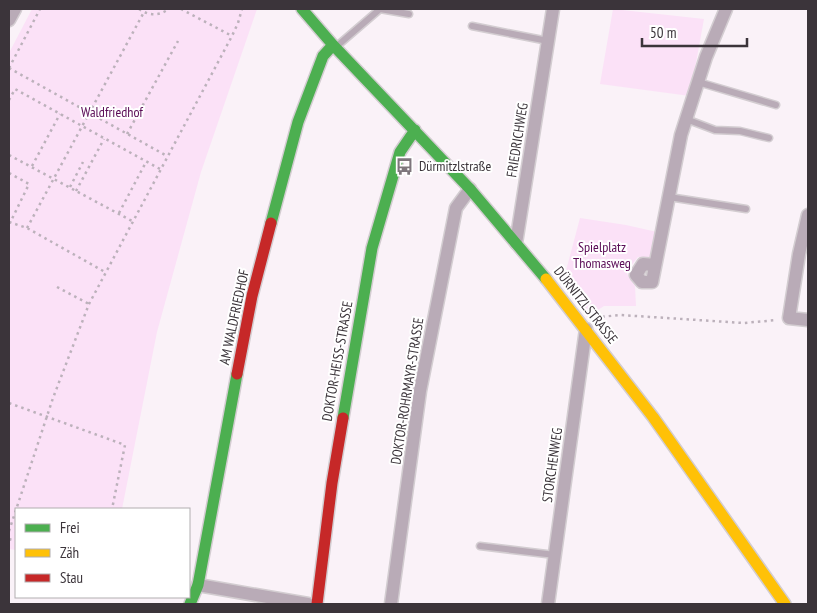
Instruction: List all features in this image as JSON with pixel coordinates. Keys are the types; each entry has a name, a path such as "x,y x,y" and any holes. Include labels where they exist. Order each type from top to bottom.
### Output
{"street":[{"path":"9,20 15,9"},
{"name":"DÜRNITZLSTRASSE","path":"302,9 334,46 470,188 586,329 653,417 783,603"},
{"name":"FRIEDRICHWEG","path":"516,243 553,9"},
{"path":"655,265 681,135 706,57 726,9"},
{"name":"AM WALDFRIEDHOF","path":"190,604 198,585 252,296 298,122 323,56 334,46"},
{"name":"DOKTOR-HEISS-STRASSE","path":"317,604 332,483 372,248 400,152 415,130"},
{"name":"DOKTOR-ROHRMAYR-STRASSE","path":"391,604 420,391 456,208 470,188"},
{"path":"808,215 799,254 789,318 808,320"},
{"name":"STORCHENWEG","path":"548,604 586,329"},
{"path":"198,585 308,604"}],"lane":[{"path":"334,46 380,9 409,14"},
{"path":"472,26 548,41"},
{"path":"698,82 776,105"},
{"path":"686,119 715,130 740,131 769,138"},
{"path":"669,198 746,209"},
{"path":"480,546 555,555"}],"path":[{"path":"40,9 9,68 167,156"},
{"path":"139,9 144,12 158,14 169,9"},
{"path":"181,9 232,36"},
{"path":"17,508 47,416 89,304 232,36 242,9"},
{"path":"27,228 144,12"},
{"path":"127,134 178,41"},
{"path":"9,100 15,89 160,169"},
{"path":"32,167 60,114"},
{"path":"76,191 104,139"},
{"path":"9,155 132,221"},
{"path":"70,187 83,162"},
{"path":"118,213 146,162"},
{"path":"9,173 30,184 10,223 27,228 105,272"},
{"path":"57,287 89,304"},
{"path":"586,329 600,317 620,315 744,323 789,318"},
{"path":"9,403 125,444 112,508"},
{"path":"9,531 15,513"}],"green space":[{"name":"Waldfriedhof","path":"32,9 257,9 201,172 157,332 122,508 15,508 15,550 9,549 9,53"},
{"path":"613,9 704,19 690,96 600,84"},
{"name":"Spielplatz Thomasweg","path":"580,218 657,232 652,258 638,257 626,272 635,286 636,306 604,306 587,317 563,282"}],"traffic: fast":[{"path":"302,9 333,45 470,189 546,279"},
{"path":"271,223 298,122 323,56 333,45"},
{"path":"343,418 372,248 400,152 415,130"},
{"path":"190,604 198,585 237,374"}],"traffic: slow":[{"path":"546,279 653,417 785,604"}],"traffic: jam":[{"path":"237,374 252,296 271,223"},
{"path":"317,604 332,483 343,418"}],"place":[{"name":"Dürmitzlstraße","path":"405,166"}]}
